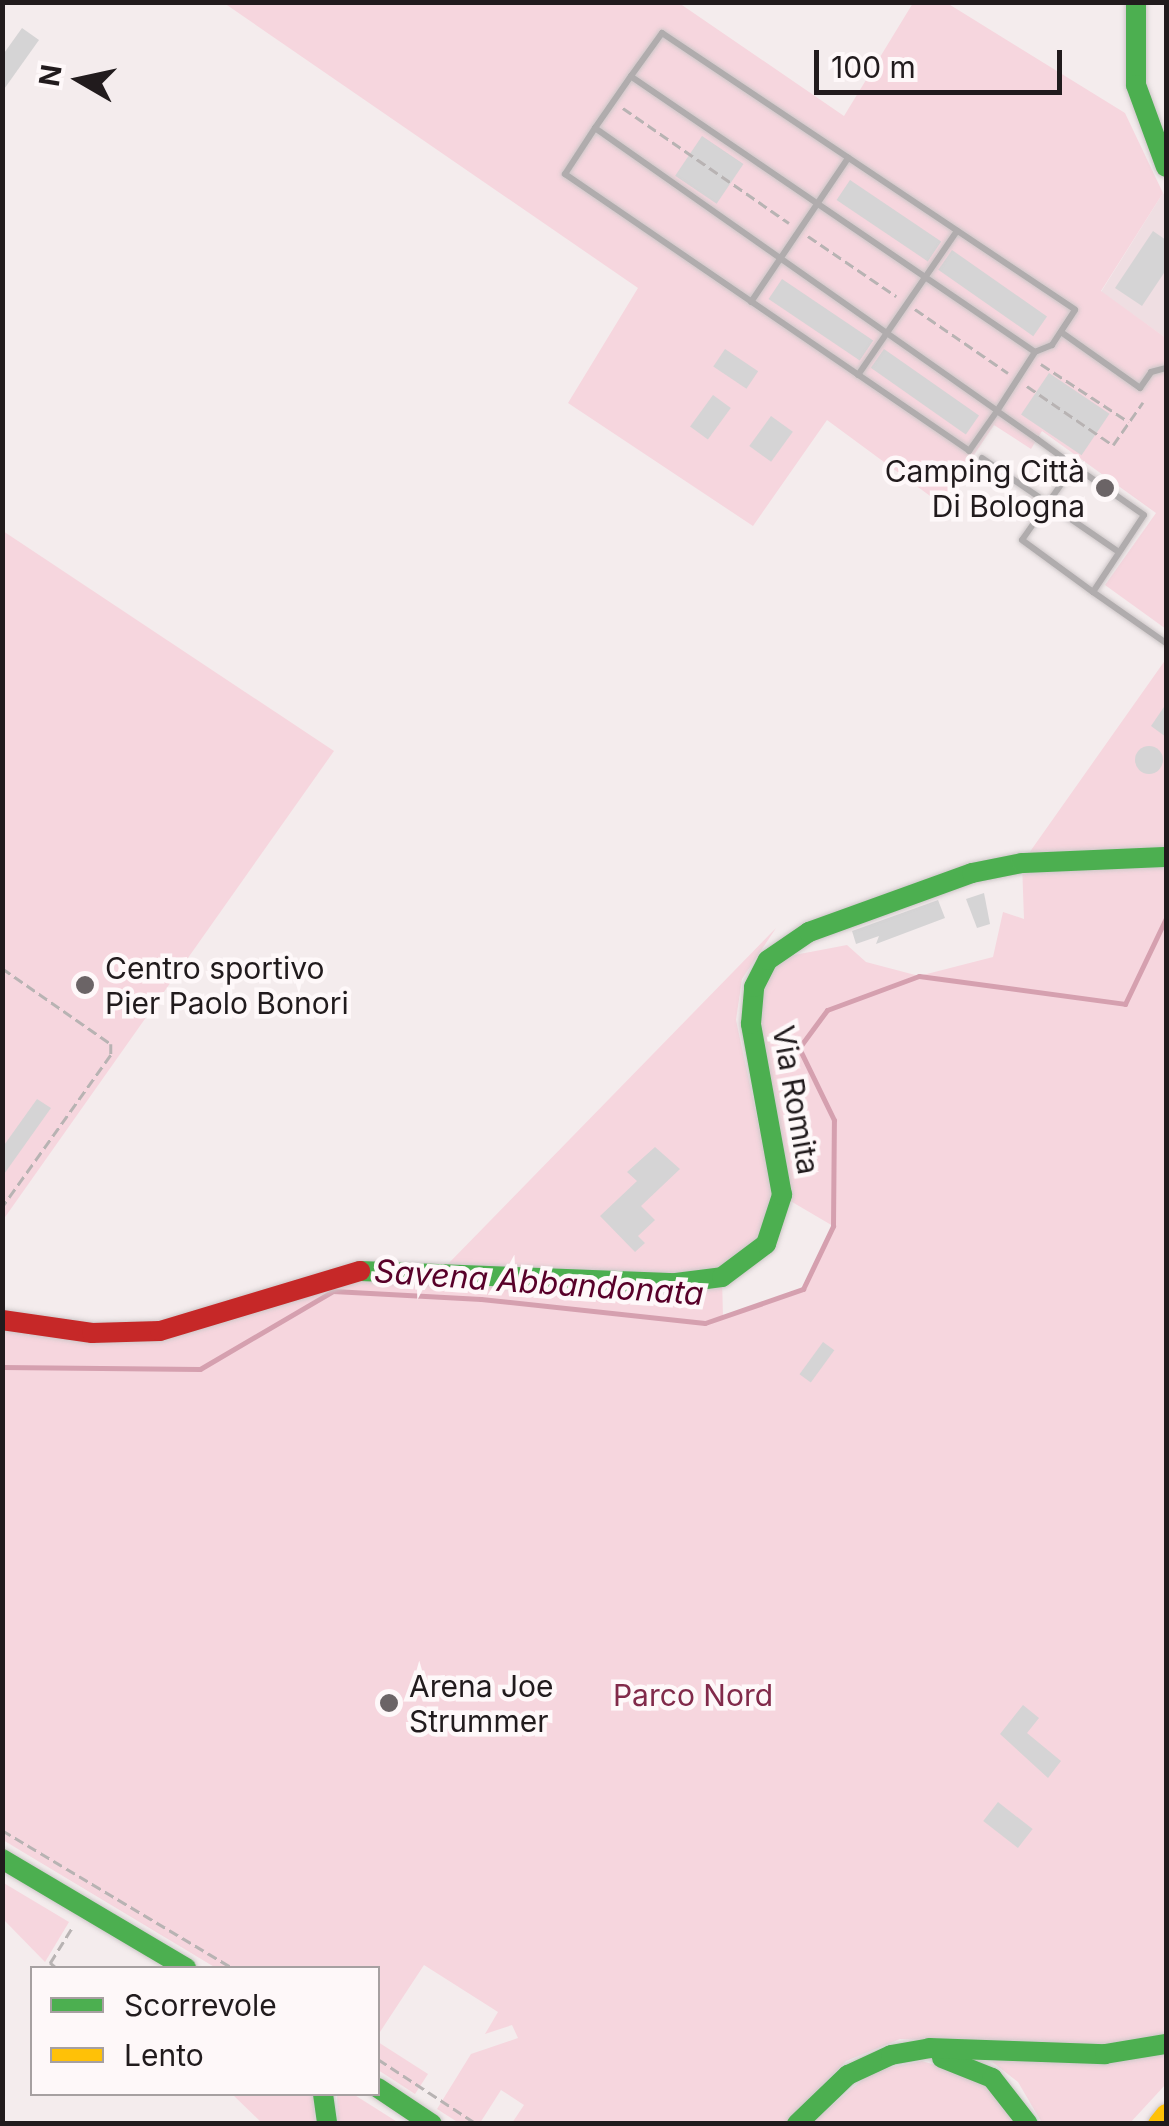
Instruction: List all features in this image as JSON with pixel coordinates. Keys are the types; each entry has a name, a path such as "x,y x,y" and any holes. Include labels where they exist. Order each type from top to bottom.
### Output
{"main road":[{"path":"1136,2 1136,85 1166,167"},
{"name":"Via Romita","path":"2,1320 92,1333 160,1331 351,1270 676,1283 722,1277 766,1244 782,1196 750,1008 768,960 809,932 972,873 1022,864 1166,857"},
{"path":"2,1859 183,1966"},
{"path":"797,2124 859,2068 912,2052 1104,2054 1166,2044"},
{"path":"912,2052 985,2074 1028,2124"},
{"path":"380,2089 432,2124"},
{"path":"324,2096 327,2124"},
{"path":"1158,2124 1166,2114"}],"lane":[{"path":"662,33 1075,310 1052,345 1033,355 969,451 565,174 614,102 662,33"},
{"path":"632,76 1033,355"},
{"path":"595,128 1144,515 1093,592"},
{"path":"751,302 848,158"},
{"path":"858,375 957,231"},
{"path":"1061,332 1140,388 1151,372 1166,368"},
{"path":"982,458 1119,552"},
{"path":"1074,466 1022,540 1166,643"}],"path":[{"path":"614,102 1114,444 1148,394 1140,388"},
{"path":"1033,355 1129,422"},
{"path":"2,968 111,1044 111,1054 2,1208"},
{"path":"2,1830 230,1966"},
{"path":"54,1966 50,1963 97,1886"},
{"path":"380,2060 477,2124"}],"shaded area":[{"path":"1163,193 1166,198 1166,338 1101,292"}],"green space":[{"path":"224,3 679,3 844,116 913,3 947,3 1125,113 1163,193 1101,291 1166,338 1166,629 1105,585 1156,513 1042,431 1031,449 994,425 941,504 827,420 753,526 568,403 638,288"},
{"name":"Centro sportivo Pier Paolo Bonori","path":"3,531 334,751 3,1220"},
{"name":"Parco Nord","path":"1166,659 1166,2036 1119,2046 900,2039 846,2061 785,2123 512,2123 524,2105 501,2090 480,2123 459,2123 437,2109 471,2054 518,2038 512,2025 485,2034 498,2012 424,1965 380,2032 380,1966 213,1966 3,1840 3,1320 127,1334 298,1283 445,1267 776,928 742,979 736,1020 760,1132 776,1141 751,1024 768,960 847,945 866,962 919,976 993,957 1003,912 1024,919 1022,863","holes":["782,1196 833,1226 802,1289 723,1317 722,1277 778,1216"]},
{"path":"2,1882 69,1922 45,1962 3,1919"},
{"path":"380,2043 428,2074 415,2094 380,2071"},
{"path":"1166,2052 1166,2084 1130,2123 1042,2123 1018,2082 991,2061"},
{"path":"922,2061 976,2077 1021,2124 810,2124 873,2071"},
{"path":"234,2096 313,2096 315,2123 262,2123"},
{"path":"337,2096 356,2096 399,2123 338,2123"}],"building":[{"path":"22,28 39,40 2,92 2,56"},
{"path":"702,136 743,164 717,204 675,176"},
{"path":"850,180 941,242 928,261 837,200"},
{"path":"1153,231 1166,240 1166,270 1142,306 1115,288"},
{"path":"952,250 1047,317 1033,336 938,270"},
{"path":"782,279 873,341 860,360 769,299"},
{"path":"725,349 758,371 746,389 713,366"},
{"path":"884,349 979,416 966,434 871,368"},
{"path":"1049,373 1110,414 1082,455 1021,414"},
{"path":"713,395 731,408 708,439 690,427"},
{"path":"771,416 793,432 771,462 749,446"},
{"path":"1166,704 1166,737 1151,726"},
{"path":"1149,746 1159,750 1163,760 1159,770 1149,774 1139,770 1135,760 1139,750"},
{"path":"984,893 990,924 977,928 966,899"},
{"path":"938,900 945,918 876,944 879,936 856,944 852,931"},
{"path":"37,1099 51,1108 2,1177 2,1148"},
{"path":"655,1147 680,1169 641,1206 655,1220 638,1236 645,1243 635,1252 600,1216 637,1181 627,1172"},
{"path":"823,1342 834,1350 811,1383 799,1374"},
{"path":"1023,1705 1039,1718 1027,1733 1061,1761 1048,1778 1000,1734"},
{"path":"998,1802 1033,1829 1018,1848 983,1821"}],"waterway":[{"name":"Savena Abbandonata","path":"2,1367 200,1369 333,1291 481,1299 705,1323 803,1289 833,1226 834,1120 799,1048 827,1010 919,976 1125,1004 1166,918"}],"traffic: fast":[{"path":"1136,2 1136,85 1166,167"},
{"path":"360,1271 676,1283 722,1277 766,1244 782,1195 751,1024 754,987 768,960 809,932 972,873 1022,863 1166,857"},
{"path":"2,1859 183,1966"},
{"path":"797,2124 848,2075 891,2055 929,2048 1105,2054 1166,2044"},
{"path":"942,2058 992,2078 1028,2124"},
{"path":"380,2089 432,2124"},
{"path":"323,2096 327,2124"}],"traffic: slow":[{"path":"1158,2124 1166,2114"}],"traffic: jam":[{"path":"2,1320 92,1333 160,1331 360,1271"}],"place":[{"name":"Camping Città Di Bologna","path":"1105,488"},
{"name":"Centro sportivo Pier Paolo Bonori","path":"85,985"},
{"name":"Arena Joe Strummer","path":"389,1703"}]}
